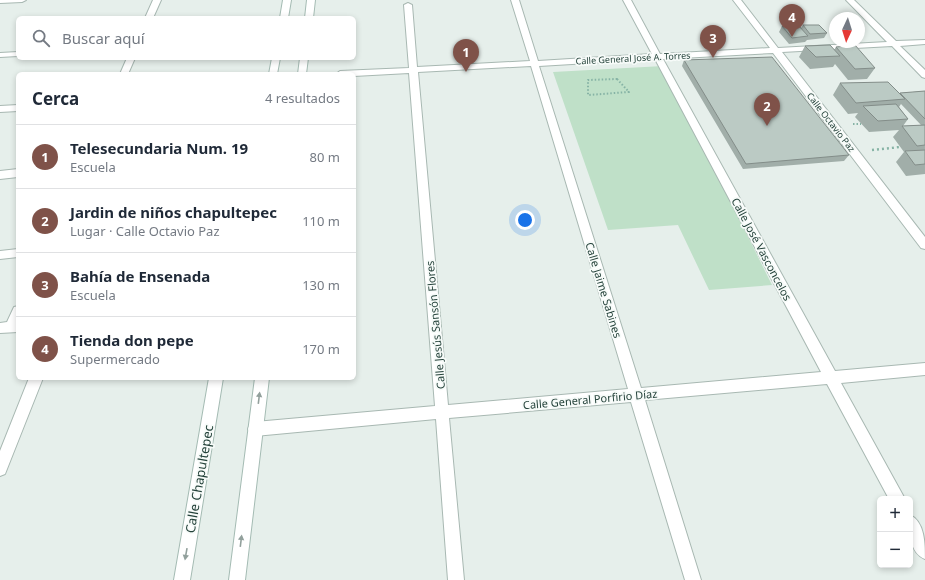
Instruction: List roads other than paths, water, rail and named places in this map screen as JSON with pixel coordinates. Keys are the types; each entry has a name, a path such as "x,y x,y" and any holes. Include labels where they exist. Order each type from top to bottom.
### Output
{"street":[{"path":"0,1 22,0"},
{"path":"150,16 157,0"},
{"path":"284,16 287,0"},
{"path":"309,16 311,0"},
{"name":"Calle Jaime Sabines","path":"515,0 693,580"},
{"name":"Calle José Vasconcelos","path":"627,0 895,496"},
{"name":"Calle Octavio Paz","path":"736,0 925,245"},
{"path":"850,0 925,75"},
{"name":"Calle Jesús Sansón Flores","path":"408,5 456,580"},
{"name":"Calle General José A. Torres","path":"356,73 925,42"},
{"path":"0,55 16,54"},
{"path":"125,72 131,60"},
{"path":"273,72 276,60"},
{"path":"302,72 304,60"},
{"path":"0,109 16,108"},
{"path":"0,175 16,174"},
{"path":"0,255 16,254"},
{"path":"10,327 16,315"},
{"name":"Calle General Porfirio Díaz","path":"255,429 925,369"},
{"path":"0,469 35,380"},
{"name":"Calle Chapultepec","path":"182,580 216,380"},
{"path":"237,580 262,380"},
{"path":"913,529 925,551"}],"place":[{"name":"Tienda don pepe","path":"792,37"},
{"name":"Bahía de Ensenada","path":"713,58"},
{"name":"Telesecundaria Num. 19","path":"466,72"},
{"name":"Jardin de niños chapultepec","path":"767,126"}]}
